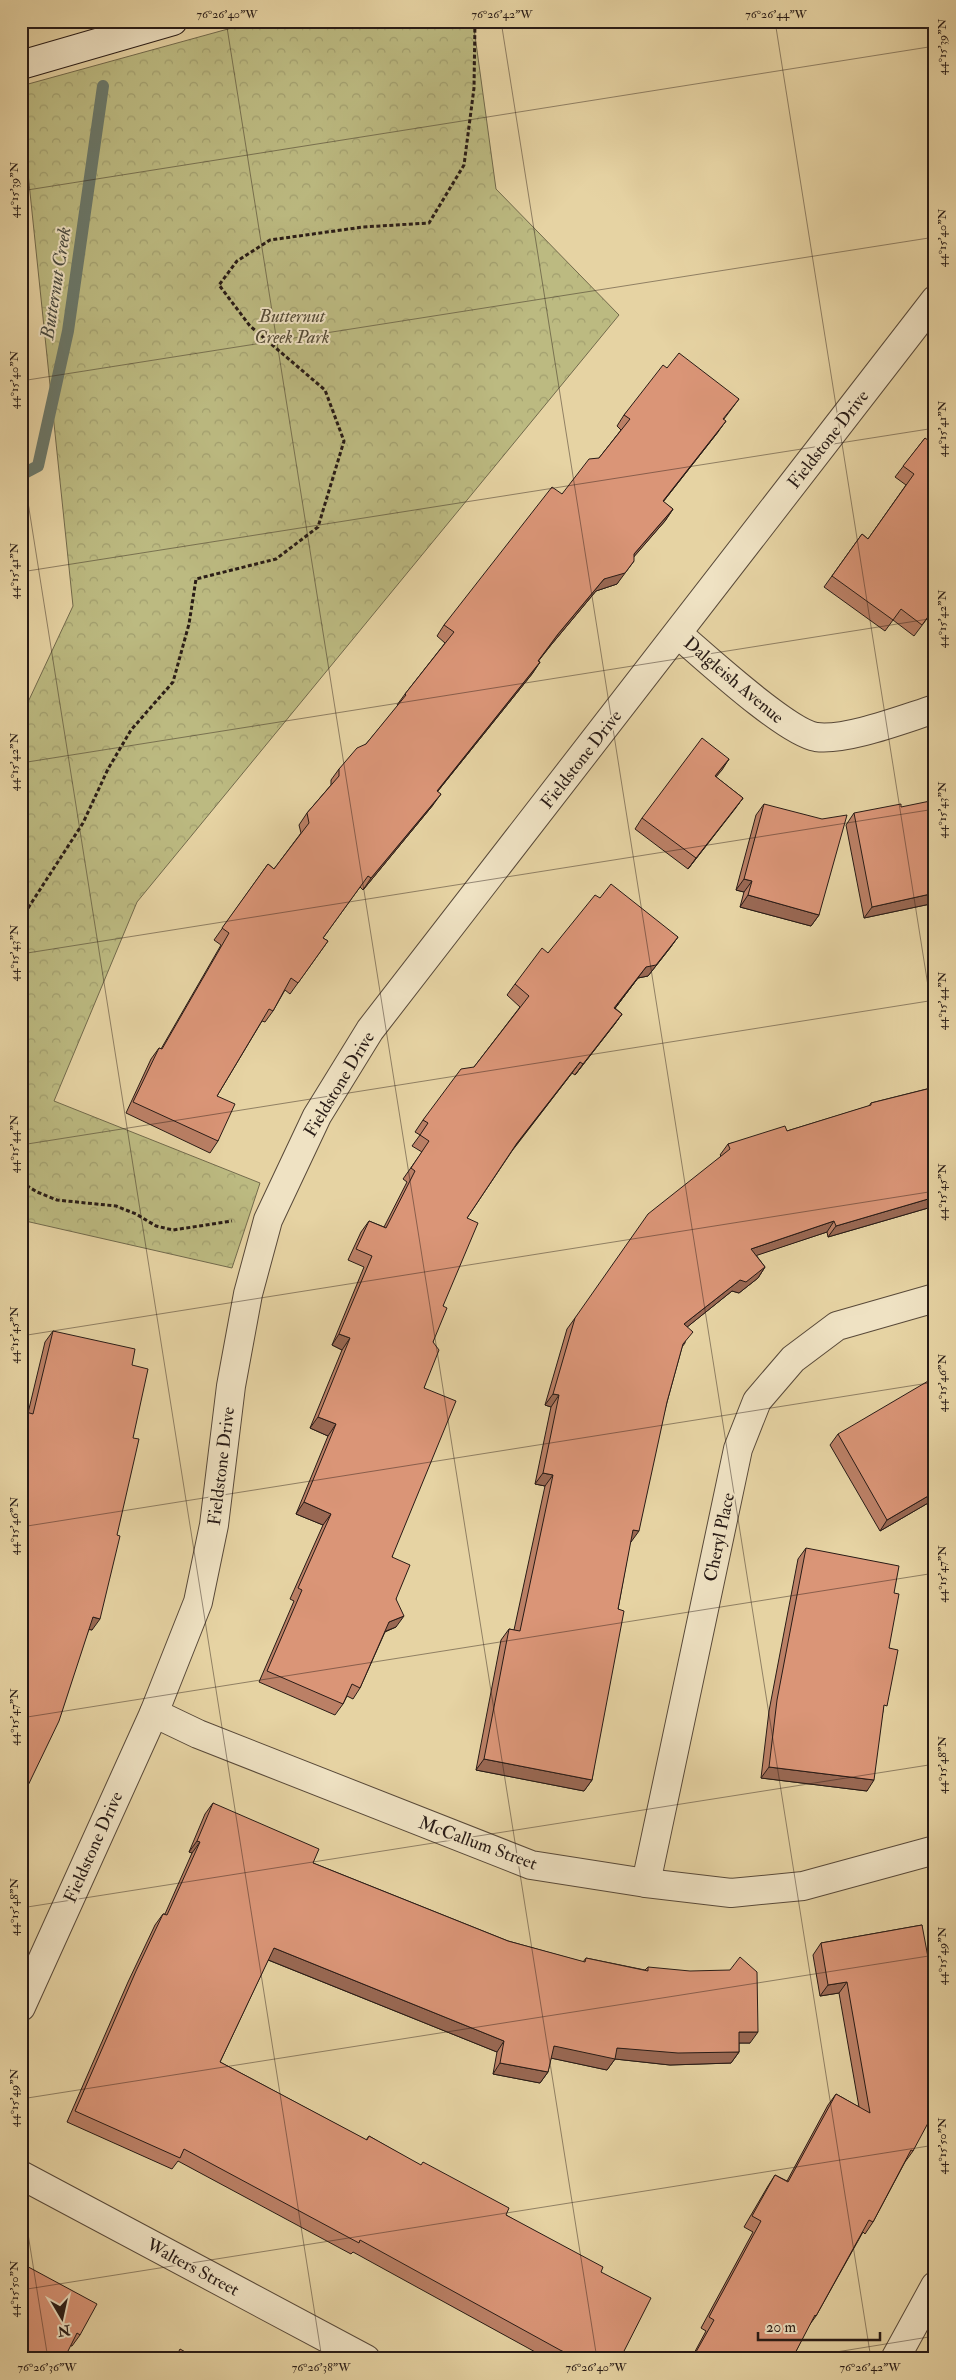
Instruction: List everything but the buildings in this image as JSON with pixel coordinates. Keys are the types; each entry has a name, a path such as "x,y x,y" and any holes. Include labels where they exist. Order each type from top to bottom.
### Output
{"street":[{"path":"21,65 173,21"},
{"name":"Fieldstone Drive","path":"21,2007 154,1713 198,1602 214,1525 231,1386 248,1294 268,1220 316,1116 370,1030 935,300"},
{"name":"Dalgleish Avenue","path":"678,634 789,726 815,737 844,735 935,709"},
{"name":"Cheryl Place","path":"646,1884 738,1449 757,1401 793,1358 837,1326 935,1298"},
{"name":"McCallum Street","path":"154,1713 198,1734 531,1865 646,1884 731,1893 802,1886 935,1850"},
{"name":"Walters Street","path":"21,2175 366,2359"},
{"path":"895,2359 935,2286"}],"path":[{"path":"21,919 84,823 108,769 131,730 173,682 189,624 196,579 276,559 318,527 344,441 325,390 250,326 220,285 237,261 270,240 363,227 429,222 464,165 474,88 475,21"},
{"path":"21,1182 37,1192 57,1200 116,1206 136,1214 156,1226 173,1230 234,1221 268,1220"}],"green space":[{"name":"Butternut Creek Park","path":"257,21 473,21 496,189 619,315 137,902 54,1101 260,1183 232,1268 21,1220 21,717 73,606 21,106 21,86"}],"waterway":[{"name":"Butternut Creek","path":"21,475 38,466 68,331 103,86"}]}
